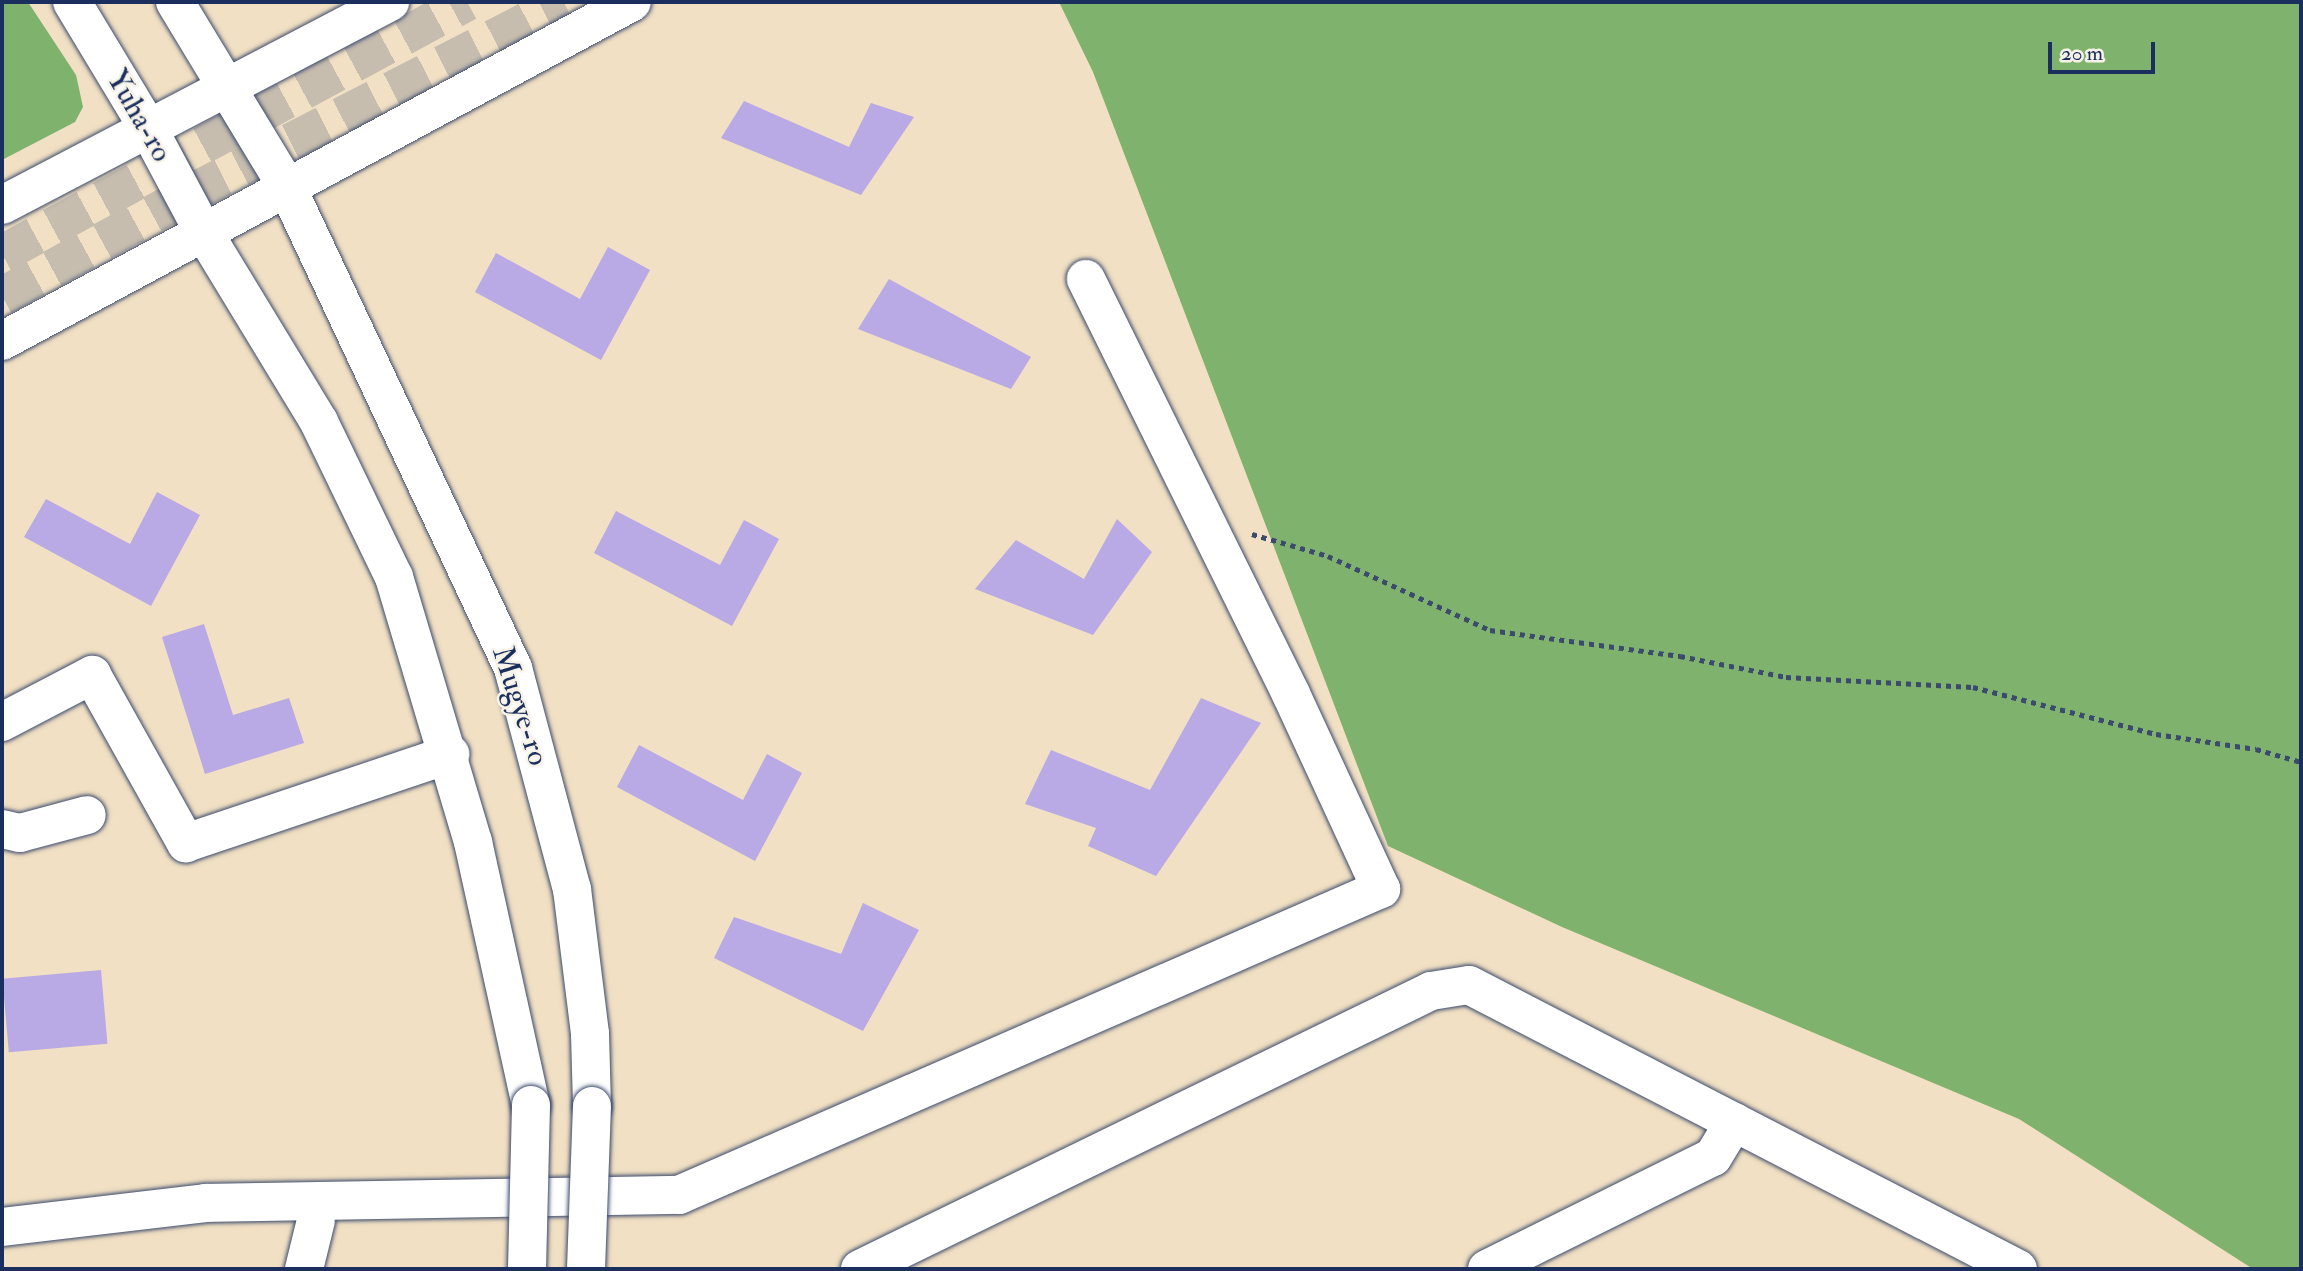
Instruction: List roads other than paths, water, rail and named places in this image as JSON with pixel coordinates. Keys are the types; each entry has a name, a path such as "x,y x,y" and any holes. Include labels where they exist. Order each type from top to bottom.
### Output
{"main road":[{"name":"Yuha-ro","path":"72,2 148,128 203,231"},
{"path":"175,2 286,185"},
{"path":"2,205 390,2"},
{"path":"2,341 286,185 632,2"},
{"name":"Mugye-ro","path":"286,185 513,668 572,889 590,1034 592,1105 586,1269"},
{"path":"203,231 319,422 394,577 450,754 531,1105 527,1269"},
{"path":"2,1227 206,1203 679,1195 1381,889 1205,519 1086,279"},
{"path":"2,722 92,675 186,844 450,754"},
{"path":"2,830 20,833 87,815"},
{"path":"860,1269 1432,990 1469,985 2018,1269"},
{"path":"1487,1269 1713,1157 1734,1122"},
{"path":"304,1269 316,1220"}],"tunnel":[{"path":"2,254 467,2"},
{"path":"2,296 189,194 564,2"}]}
